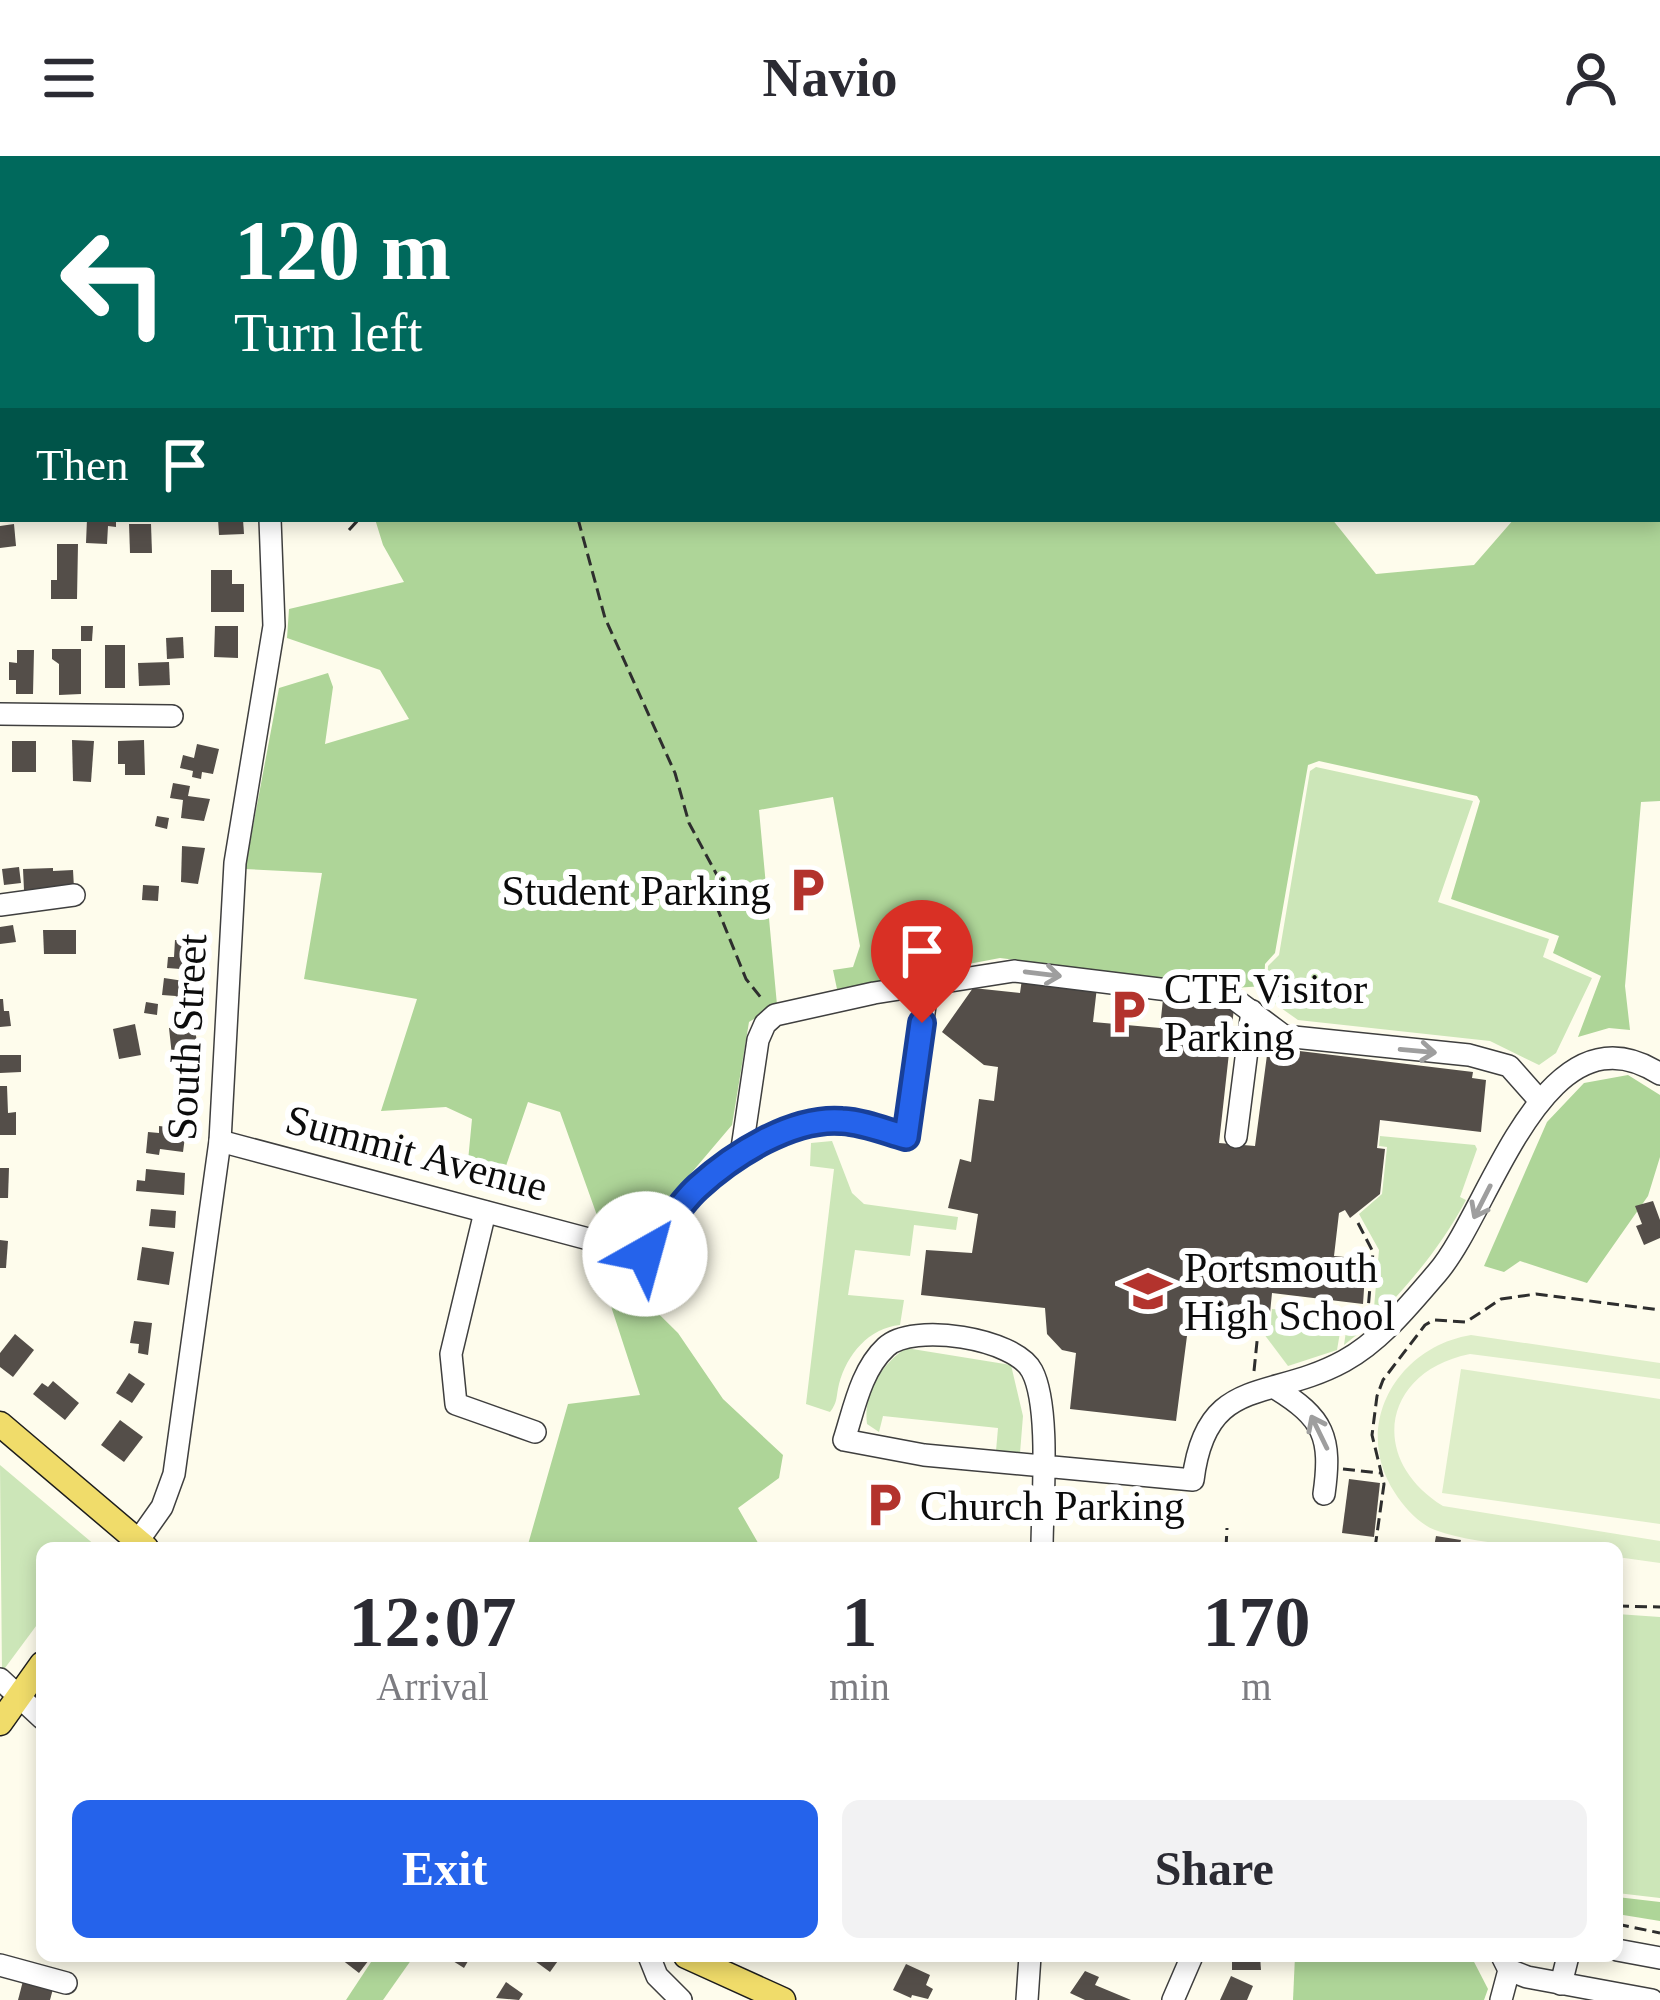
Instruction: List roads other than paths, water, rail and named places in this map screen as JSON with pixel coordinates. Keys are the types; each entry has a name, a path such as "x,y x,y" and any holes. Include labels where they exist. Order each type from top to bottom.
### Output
{"main road":[{"path":"0,1424 134,1542"},
{"path":"0,1723 9,1688 36,1668"},
{"path":"699,1962 783,2000"}],"street":[{"name":"South Street","path":"141,1542 174,1474 220,1141 235,863 274,626 270,522"},
{"path":"0,714 172,716"},
{"path":"0,905 74,895"},
{"path":"741,1155 758,1040 775,1015 1014,970 1233,998 1284,1036 1469,1054 1509,1066 1540,1100"},
{"path":"741,1155 781,1133 820,1121 855,1123 906,1137 928,985"},
{"path":"1236,1136 1252,1011"},
{"path":"1042,1542 1042,1463 1041,1412 1031,1370 1010,1351 963,1339 916,1335 897,1339 884,1349 860,1390 844,1440 924,1455 1042,1463 1193,1480 1200,1438 1210,1421 1234,1401 1264,1387 1305,1378 1364,1348 1419,1293 1458,1246 1525,1118 1570,1072 1607,1058 1644,1064 1660,1074"},
{"name":"Summit Avenue","path":"220,1141 645,1254 696,1189 741,1155"},
{"path":"485,1212 451,1354 456,1404 535,1432"},
{"path":"1264,1387 1299,1403 1325,1436 1324,1494"},
{"path":"9,1688 36,1713"},
{"path":"1623,1951 1660,1958"},
{"path":"651,1962 657,1976 681,2000"},
{"path":"1027,2000 1030,1962"},
{"path":"1173,2000 1189,1962"},
{"path":"1502,2000 1505,1963 1570,1990 1652,2000"},
{"path":"0,1965 66,1982"}],"place":[{"name":"Student Parking","path":"807,890"},
{"name":"CTE Visitor Parking","path":"1128,1012"},
{"name":"Portsmouth High School","path":"1148,1291"},
{"name":"Church Parking","path":"884,1505"}]}
